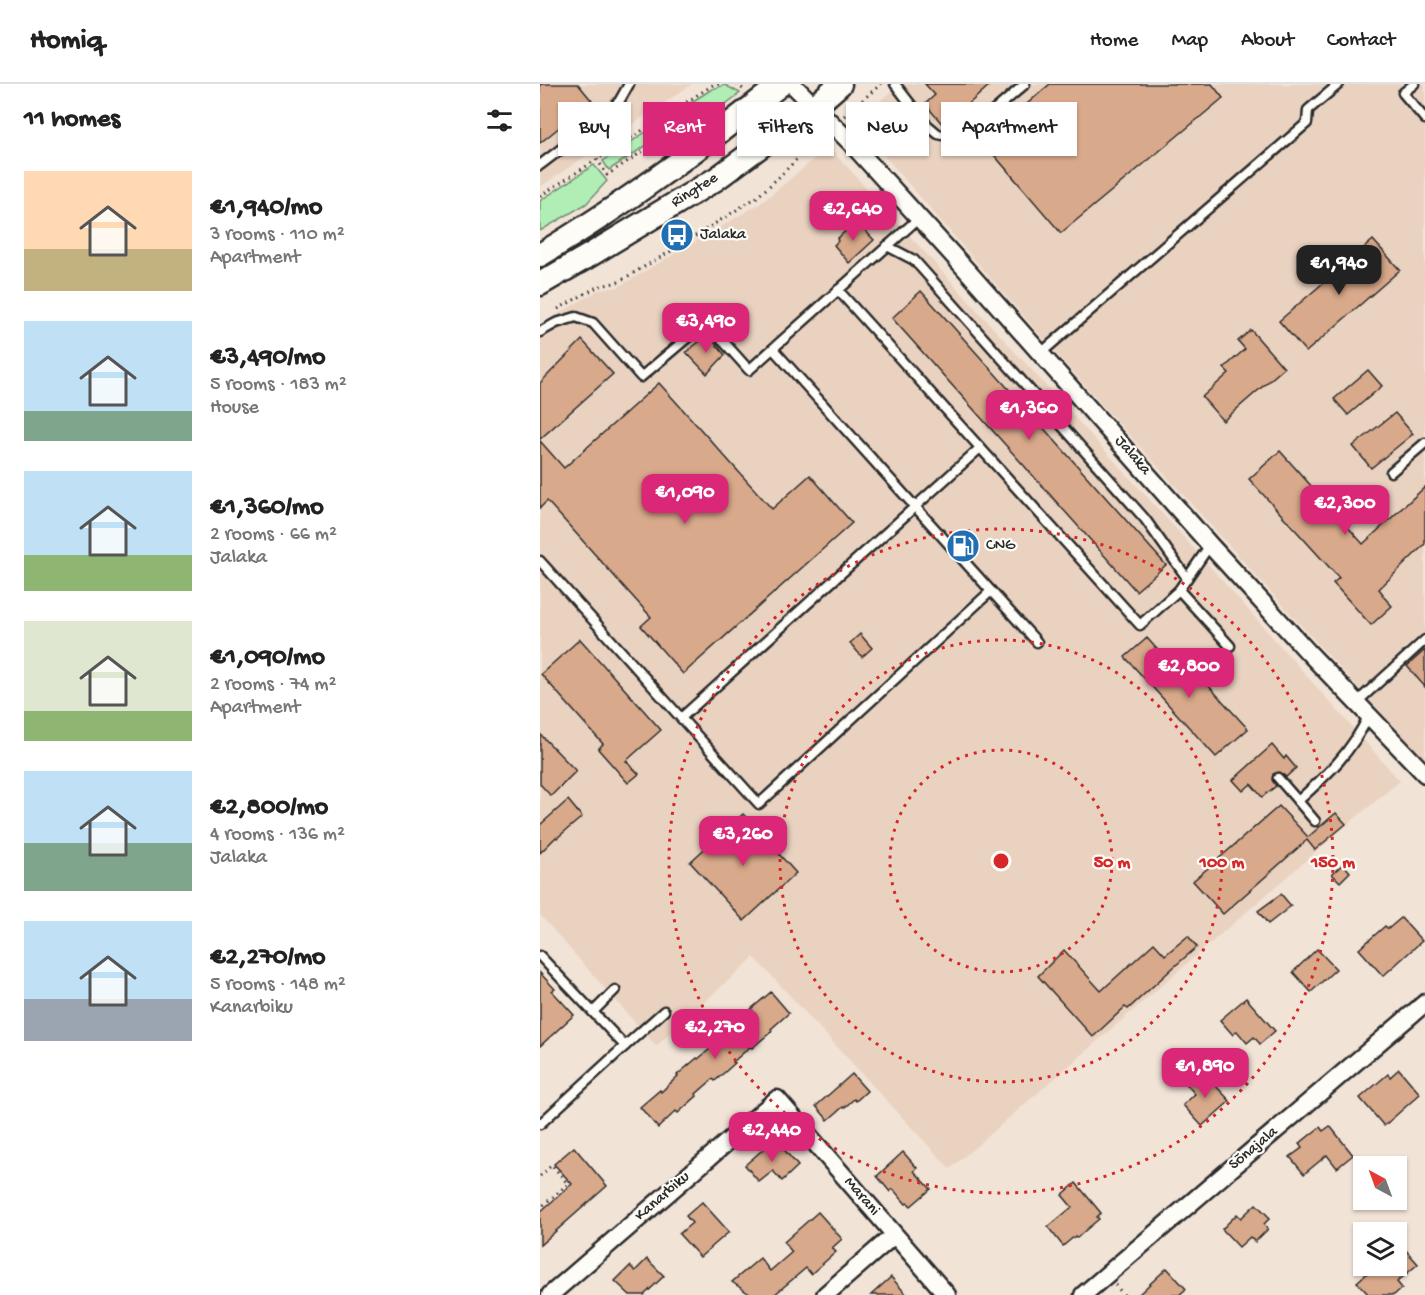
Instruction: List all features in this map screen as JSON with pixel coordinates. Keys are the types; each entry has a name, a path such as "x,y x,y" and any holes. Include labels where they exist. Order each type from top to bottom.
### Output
{"main road":[{"name":"Ringtee","path":"540,255 570,237 693,151 781,84"},
{"name":"Ringtee","path":"819,102 840,84"},
{"name":"Ringtee","path":"540,284 716,178 746,156"}],"street":[{"name":"Jalaka","path":"792,84 810,102"},
{"name":"Jalaka","path":"834,125 1041,353 1210,545 1425,774"},
{"name":"Sõnajala","path":"1083,1295 1425,1003"},
{"name":"Marani","path":"777,1099 947,1295"},
{"name":"Kanarbiku","path":"550,1295 777,1099"},
{"path":"825,1295 894,1235"}],"lane":[{"path":"540,165 610,112 629,84"},
{"path":"894,84 925,123 938,134 952,137 966,135 1025,84"},
{"path":"1041,353 1306,123 1308,110 1339,84"},
{"path":"1414,84 1403,93 1425,119"},
{"path":"540,332 556,323 576,317 593,323 641,377 706,322 749,370 919,218"},
{"path":"887,246 914,260 1145,519 1187,578"},
{"path":"540,291 590,255"},
{"path":"838,290 1140,625 1179,590 1210,545"},
{"path":"773,349 1037,642"},
{"path":"1391,472 1425,443"},
{"path":"681,718 980,448"},
{"path":"540,561 759,804 991,591"},
{"path":"1179,590 1230,646"},
{"path":"1356,703 1425,640"},
{"path":"1298,801 1347,753 1369,715"},
{"path":"1278,778 1315,821"},
{"path":"540,956 625,1046"},
{"path":"593,1012 615,990"},
{"path":"540,1124 664,1011"}],"path":[{"path":"686,102 713,85 719,84"},
{"path":"737,84 744,90"},
{"path":"834,123 881,84"},
{"path":"540,196 643,129"},
{"path":"597,159 607,175 643,151"},
{"path":"549,314 597,287 618,282 678,247 757,197 799,156"},
{"path":"540,1176 552,1166 568,1184 540,1208"}],"shaded area":[{"path":"540,84 692,84 665,102 643,102 643,117 631,125 631,102 558,102 558,156 586,156 540,187"},
{"path":"900,84 1425,84 1425,760 1058,356 884,156 929,156 929,102 879,102"},
{"path":"834,153 1197,552 1400,781 950,1169 754,957 656,1046 540,915 540,325 599,290 618,287 761,203 818,156 834,156"}],"green space":[{"path":"725,85 740,93 725,105 725,102 692,102 712,89"},
{"path":"643,134 643,148 631,155 631,142"},
{"path":"610,156 630,156 609,170 603,161"},
{"path":"594,165 607,181 586,204 540,231 540,201"}],"building":[{"path":"540,84 578,84 592,101 558,102 558,128 540,143"},
{"path":"925,84 991,84 971,102 941,102 941,123 929,109 927,102 935,95"},
{"path":"1050,84 1212,84 1223,98 1061,233 995,156 1077,156 1077,102 1029,102"},
{"path":"858,223 874,240 849,263 834,245 852,225 854,227"},
{"path":"1373,240 1400,270 1306,352 1279,321"},
{"path":"921,291 1166,565 1136,591 892,318"},
{"path":"1251,330 1284,368 1223,421 1202,397 1229,373 1224,368 1245,349 1238,341"},
{"path":"708,335 725,355 707,374 686,352"},
{"path":"582,340 613,374 540,439 540,383"},
{"path":"1368,370 1382,386 1348,415 1334,399"},
{"path":"659,383 772,509 810,475 852,523 683,674 641,626 651,617 547,501 540,508 540,441 564,468"},
{"path":"1395,413 1413,434 1371,468 1353,446"},
{"path":"1280,451 1363,544 1425,487 1425,544 1379,589 1392,606 1371,625 1333,583 1339,578 1249,479"},
{"path":"860,634 872,648 862,657 850,643"},
{"path":"1147,638 1186,682 1196,672 1248,729 1216,757 1125,657"},
{"path":"580,639 661,730 626,761 639,774 628,783 598,749 603,744 541,674"},
{"path":"1425,650 1425,687 1407,666"},
{"path":"540,734 576,771 551,796 540,784"},
{"path":"1272,745 1284,759 1286,756 1296,768 1286,777 1280,772 1273,774 1272,780 1276,786 1262,797 1251,784 1243,791 1233,780"},
{"path":"568,800 582,817 540,853 540,825"},
{"path":"1279,806 1308,837 1336,813 1346,824 1315,850 1307,840 1223,914 1193,881"},
{"path":"743,814 796,873 744,921 690,862"},
{"path":"1343,864 1350,872 1340,882 1332,874"},
{"path":"1281,894 1291,906 1268,924 1258,911"},
{"path":"1401,918 1422,941 1383,976 1359,949 1385,926 1388,929"},
{"path":"1188,936 1197,947 1093,1037 1038,976 1064,950 1101,991 1154,943 1165,955"},
{"path":"1317,949 1336,969 1311,992 1293,972"},
{"path":"540,973 555,989 552,991 574,1015 540,1046"},
{"path":"771,992 789,1013 771,1029 772,1031 752,1048 750,1047 715,1081 713,1079 678,1113 676,1111 658,1128 640,1107 660,1090 661,1092 677,1075 716,1044 714,1042 734,1025 735,1027"},
{"path":"1246,998 1275,1031 1260,1044 1254,1037 1247,1043 1237,1031 1233,1035 1220,1020"},
{"path":"1399,1069 1420,1094 1384,1126 1360,1098 1388,1074 1390,1077"},
{"path":"1202,1071 1230,1101 1202,1126 1183,1105 1195,1094 1187,1085"},
{"path":"852,1074 867,1091 828,1120 816,1106"},
{"path":"1330,1126 1353,1155 1337,1168 1327,1155 1304,1174 1290,1157 1302,1148 1299,1144 1320,1127 1323,1131"},
{"path":"775,1139 798,1166 782,1181 773,1171 759,1182 745,1165"},
{"path":"574,1147 607,1186 540,1245 540,1212 572,1184 554,1164"},
{"path":"903,1152 917,1168 914,1171 931,1189 911,1206 906,1204 893,1189 890,1192 877,1176"},
{"path":"1076,1183 1101,1213 1097,1217 1099,1219 1077,1238 1075,1236 1063,1246 1048,1227 1072,1207 1062,1195"},
{"path":"702,1202 729,1232 700,1257 679,1234 692,1223 686,1216"},
{"path":"1256,1204 1270,1218 1264,1224 1268,1229 1255,1242 1250,1237 1239,1247 1222,1229 1237,1214 1241,1218"},
{"path":"818,1212 842,1239 832,1248 836,1252 811,1274 806,1268 774,1295 751,1295 732,1282 760,1258 770,1271 792,1252 784,1242"},
{"path":"1407,1252 1418,1264 1407,1273"},
{"path":"647,1259 664,1276 644,1295 630,1295 615,1281 630,1266 635,1271"},
{"path":"1167,1268 1186,1289 1179,1295 1138,1295"},
{"path":"1364,1276 1404,1276 1397,1282 1402,1288 1394,1295 1369,1295 1357,1282"},
{"path":"891,1277 907,1295 871,1295"}],"place":[{"name":"Jalaka","path":"677,235"},
{"name":"CNG","path":"963,546"}]}
